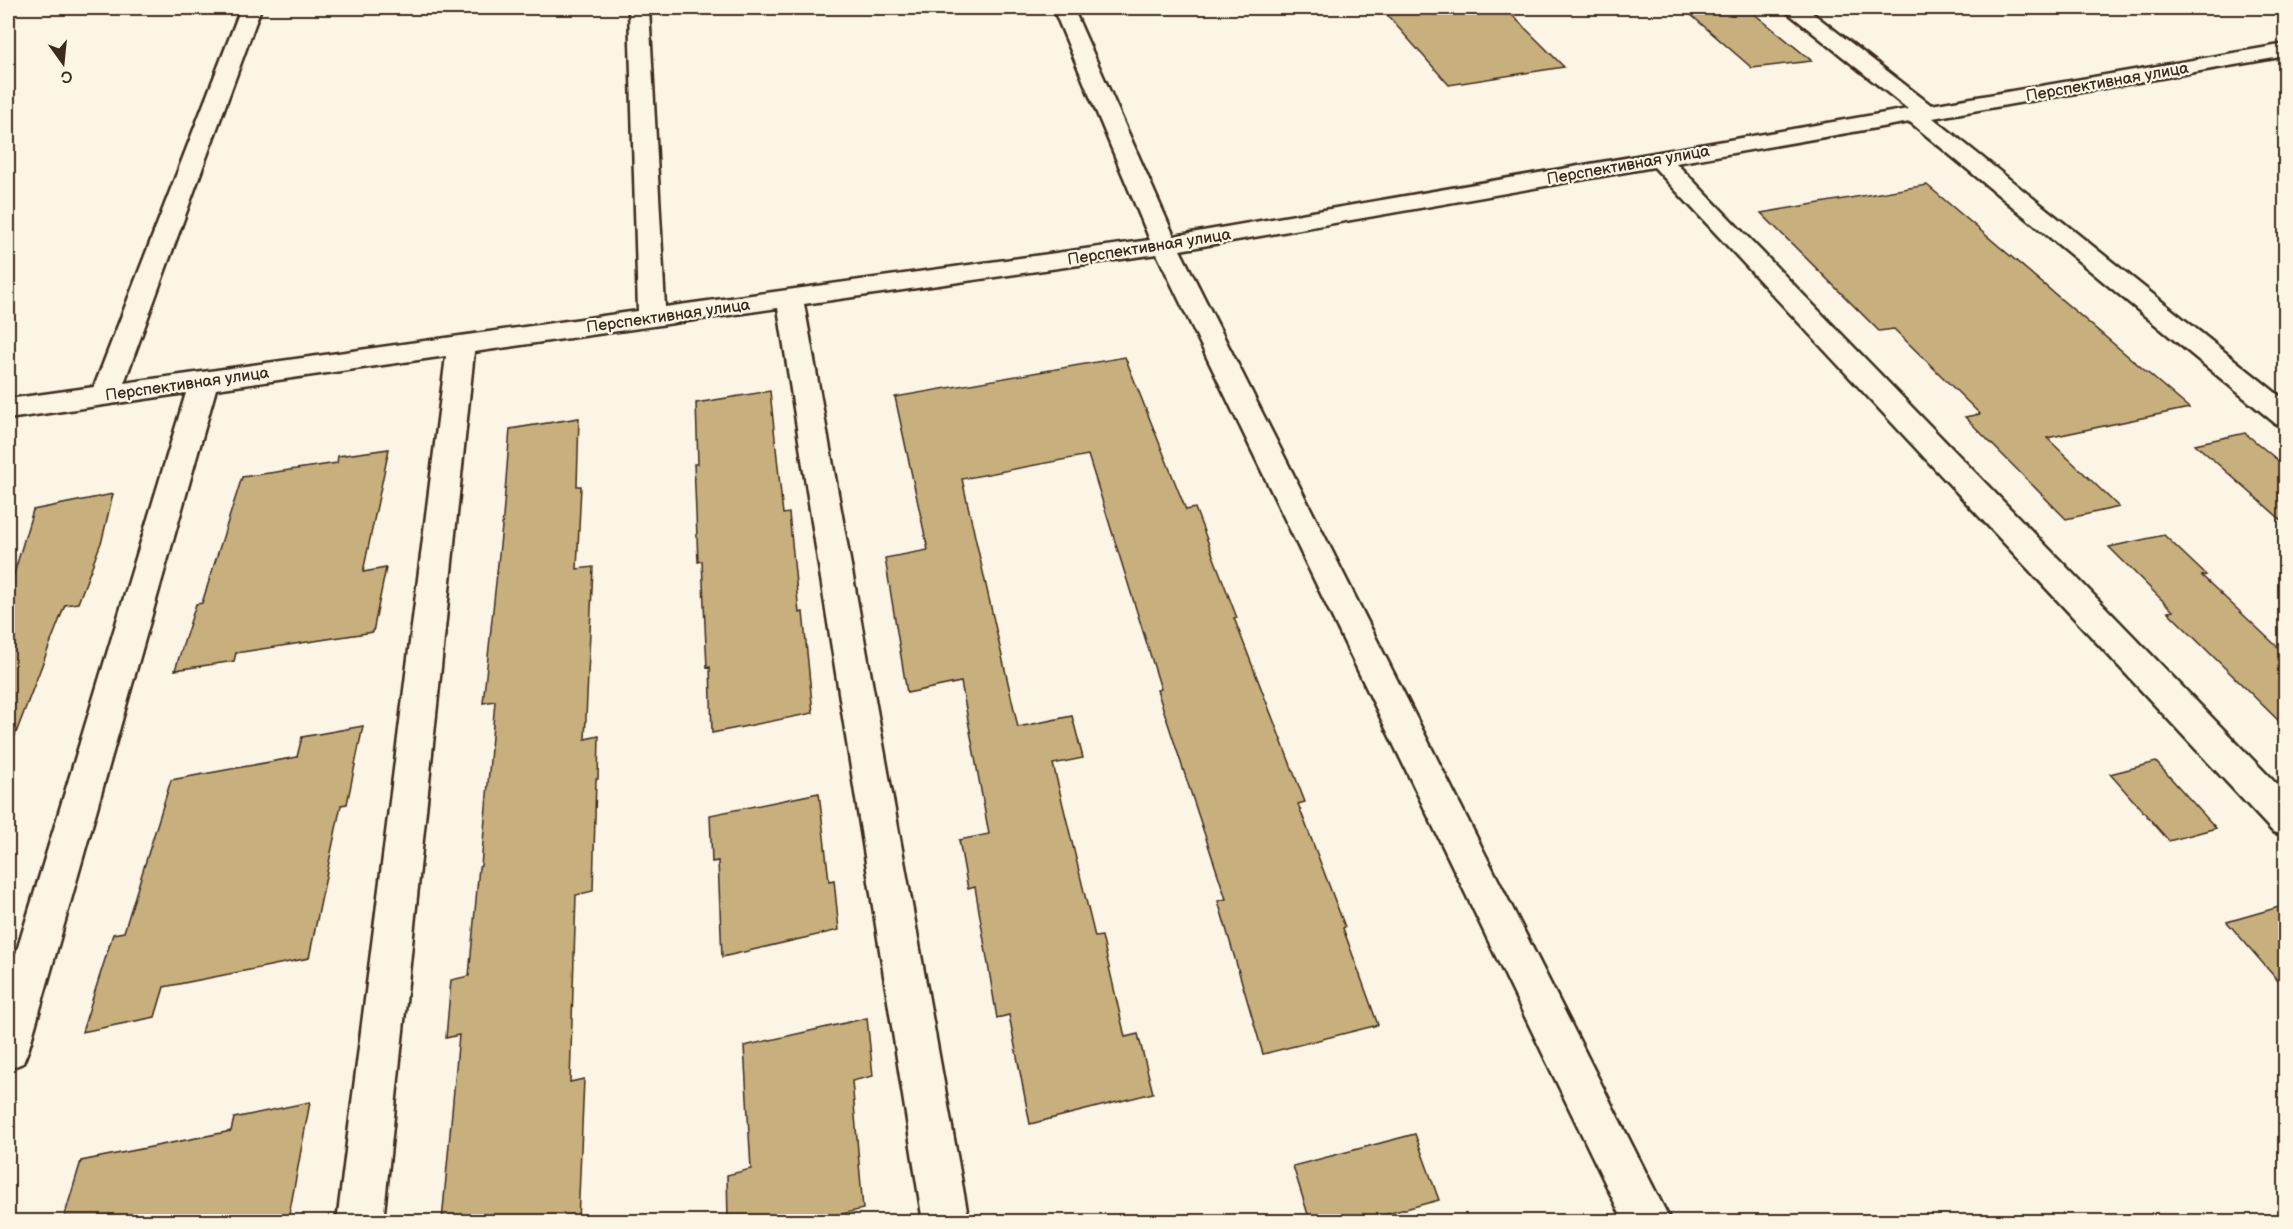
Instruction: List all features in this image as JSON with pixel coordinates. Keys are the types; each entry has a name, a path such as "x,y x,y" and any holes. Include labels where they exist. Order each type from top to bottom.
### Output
{"street":[{"path":"105,395 250,8"},
{"path":"639,8 652,318"},
{"path":"1063,8 1165,245 1648,1221"},
{"path":"1794,8 2286,417"},
{"name":"Перспективная улица","path":"8,409 1165,245 2286,50"},
{"path":"1659,159 2286,820"},
{"path":"790,298 946,1221"},
{"path":"360,1221 461,345"},
{"path":"8,1048 204,381"}],"building":[{"path":"1381,8 1505,8 1564,67 1449,85"},
{"path":"1683,8 1747,8 1812,61 1752,68"},
{"path":"1927,185 2189,408 2047,438 2119,507 2066,519 1965,417 1980,414 1894,329 1879,331 1761,213"},
{"path":"1125,357 1186,510 1195,508 1237,618 1234,618 1305,802 1298,804 1345,927 1343,928 1378,1025 1263,1054 1218,901 1226,899 1157,690 1161,689 1088,455 962,479 1018,727 1072,716 1083,758 1053,764 1095,937 1102,936 1125,1037 1138,1034 1153,1093 1030,1124 1009,1015 997,1018 975,887 968,889 959,840 989,834 961,682 907,693 885,558 928,550 895,397"},
{"path":"770,391 783,514 789,513 799,613 803,612 813,713 712,733 710,667 707,668 702,561 698,562 694,464 698,464 696,403"},
{"path":"579,418 577,486 581,486 577,569 593,567 585,739 599,736 593,891 576,895 570,1082 584,1079 578,1221 442,1221 459,1035 446,1038 451,980 469,976 479,867 481,866 495,701 483,703 510,429"},
{"path":"2245,433 2286,467 2286,524 2195,444"},
{"path":"389,449 363,572 386,568 373,632 236,653 234,661 175,670 196,604 202,603 242,477 337,463 338,456"},
{"path":"113,494 102,540 78,603 65,605 11,746 8,745 8,594 33,510"},
{"path":"2164,535 2206,575 2202,576 2286,655 2286,728 2168,612 2173,611 2109,547"},
{"path":"363,726 347,804 341,805 309,958 164,987 155,1017 82,1032 113,934 124,932 171,780 297,757 302,737"},
{"path":"2156,762 2216,828 2169,841 2110,774"},
{"path":"819,793 829,881 834,880 839,930 722,957 718,861 712,862 710,815"},
{"path":"2286,905 2286,990 2227,922"},
{"path":"867,1018 873,1076 852,1081 863,1209 813,1221 728,1221 727,1175 751,1169 744,1046"},
{"path":"310,1102 288,1221 63,1221 81,1161 231,1131 234,1118"},
{"path":"1415,1134 1439,1200 1361,1221 1310,1221 1293,1166"}]}
